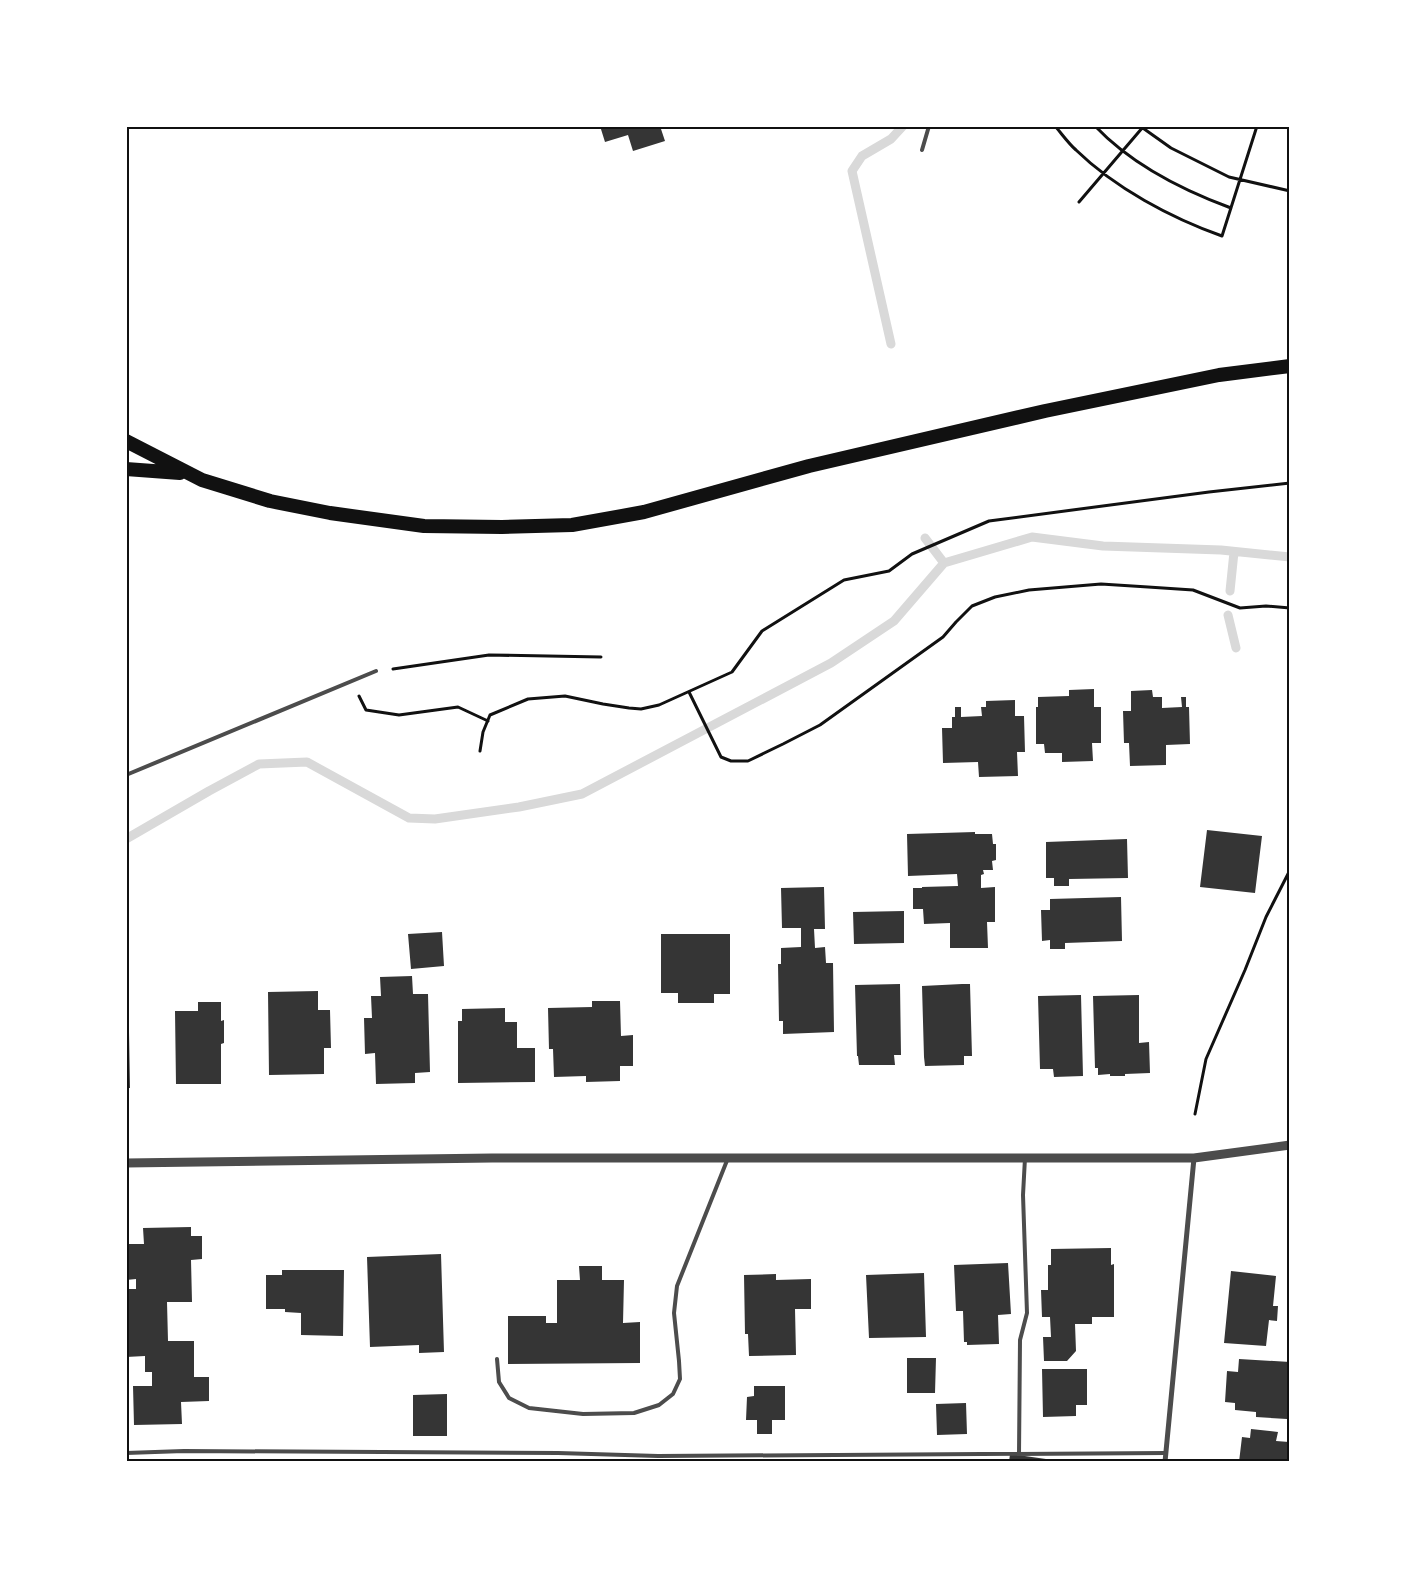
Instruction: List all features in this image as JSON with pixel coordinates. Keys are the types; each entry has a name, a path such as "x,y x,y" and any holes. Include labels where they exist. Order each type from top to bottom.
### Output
{"highway":[{"path":"126,441 202,480 270,501 330,513 424,526 502,527 572,525 644,512 809,466 1045,411 1219,375 1290,366"},
{"path":"126,469 186,473"}],"street":[{"path":"126,1163 492,1158 1194,1158 1290,1146"},
{"path":"1165,1462 1194,1158"}],"lane":[{"path":"922,150 929,126"},
{"path":"126,775 376,671"},
{"path":"497,1359 499,1382 509,1398 529,1408 583,1414 634,1413 659,1405 674,1394 680,1379 680,1361 674,1313 677,1286 728,1158"},
{"path":"1019,1454 1020,1340 1027,1313 1023,1195 1025,1158"},
{"path":"126,1453 194,1451 558,1452 658,1456 1166,1453"}],"path":[{"path":"1055,126 1075,150 1140,199 1222,236 1257,126"},
{"path":"1095,126 1123,150 1156,173 1231,208"},
{"path":"1079,202 1142,127 1171,148 1228,177 1290,191"},
{"path":"480,751 483,732 490,715 528,699 565,696 641,709 659,705 689,692 732,672 762,631 835,585 844,580 889,571 912,554 989,521 1290,483"},
{"path":"689,692 721,757 731,761 748,760 820,725 943,637 972,606 995,597 1029,590 1101,584 1193,590 1240,608 1266,606 1290,608"},
{"path":"376,671 489,655 601,657"},
{"path":"352,681 366,710 399,715 458,707 488,720"},
{"path":"1195,1114 1206,1059 1245,970 1266,916 1290,870"}],"building":[{"path":"600,126 660,126 665,141 633,151 628,135 605,142"},
{"path":"1094,689 1094,707 1101,707 1101,743 1092,743 1093,761 1062,762 1062,753 1045,753 1044,744 1036,744 1036,707 1038,707 1038,697 1069,696 1069,690"},
{"path":"1152,690 1153,697 1162,697 1162,708 1182,707 1181,697 1186,697 1186,707 1189,707 1190,744 1166,745 1166,765 1130,766 1129,743 1124,743 1123,711 1131,711 1131,691"},
{"path":"1015,700 1015,716 1024,716 1025,752 1017,752 1018,776 979,777 978,762 943,763 942,728 952,728 952,717 955,717 955,707 961,707 961,717 982,716 981,707 986,707 986,701"},
{"path":"1207,830 1262,836 1255,893 1200,887"},
{"path":"975,832 975,834 992,834 993,844 996,844 996,860 992,861 993,870 983,870 984,874 981,875 981,888 995,887 995,922 987,922 988,948 950,948 950,923 924,924 923,909 913,909 913,888 958,886 957,874 908,876 907,834"},
{"path":"1127,839 1128,878 1069,879 1069,886 1054,886 1054,878 1046,878 1046,842"},
{"path":"824,887 825,929 814,929 815,948 825,947 826,963 833,963 834,1032 783,1034 783,1021 779,1021 778,964 781,964 781,948 801,947 801,928 782,928 781,888"},
{"path":"1121,897 1122,941 1065,943 1065,949 1050,949 1050,940 1042,941 1041,910 1050,910 1050,899"},
{"path":"904,911 904,943 854,944 853,912"},
{"path":"442,932 444,966 411,969 408,934"},
{"path":"661,934 730,934 730,994 714,994 714,1003 678,1003 678,993 661,993"},
{"path":"412,976 413,994 428,994 430,1072 415,1073 415,1083 376,1084 375,1053 365,1054 364,1018 372,1018 371,996 381,996 380,977"},
{"path":"900,984 901,1055 894,1055 895,1065 859,1065 857,1056 855,985"},
{"path":"970,984 972,1056 964,1056 964,1065 925,1066 922,986"},
{"path":"318,991 318,1010 330,1010 331,1048 324,1048 324,1074 269,1075 268,992"},
{"path":"1081,995 1083,1076 1054,1077 1053,1069 1040,1069 1038,996"},
{"path":"1139,995 1139,1043 1149,1042 1150,1073 1125,1074 1125,1076 1098,1075 1098,1068 1095,1068 1093,996"},
{"path":"592,1001 620,1001 621,1036 633,1035 633,1066 620,1066 620,1081 586,1082 586,1076 554,1077 553,1049 549,1049 548,1008 592,1007"},
{"path":"198,1002 221,1002 221,1021 224,1020 224,1043 221,1044 221,1084 176,1084 175,1011 198,1011"},
{"path":"505,1008 505,1022 517,1022 517,1048 535,1048 535,1082 458,1083 458,1021 462,1021 462,1009"},
{"path":"126,1032 129,1032 130,1088 126,1088"},
{"path":"191,1227 191,1236 202,1236 202,1259 191,1260 192,1302 167,1302 168,1341 194,1341 194,1377 209,1377 209,1401 181,1402 182,1424 134,1425 133,1386 152,1386 152,1372 145,1372 145,1356 126,1357 126,1289 136,1289 136,1279 126,1280 126,1244 144,1244 143,1228"},
{"path":"1111,1248 1111,1265 1114,1264 1114,1317 1092,1317 1092,1324 1075,1324 1076,1351 1067,1361 1044,1361 1043,1337 1051,1337 1050,1317 1042,1317 1041,1290 1048,1290 1048,1265 1051,1265 1051,1249"},
{"path":"441,1254 444,1352 419,1353 419,1345 370,1347 367,1257"},
{"path":"1008,1263 1011,1314 998,1315 999,1344 967,1345 967,1342 964,1342 963,1311 956,1311 954,1265"},
{"path":"579,1266 602,1266 602,1280 624,1280 623,1323 640,1322 640,1363 508,1364 508,1316 546,1316 546,1323 557,1323 557,1280 580,1280"},
{"path":"282,1270 344,1270 343,1336 301,1335 301,1313 285,1312 285,1309 266,1309 266,1275 282,1275"},
{"path":"1231,1271 1276,1276 1273,1306 1278,1306 1277,1321 1269,1320 1266,1346 1224,1343"},
{"path":"924,1273 926,1337 869,1338 866,1275"},
{"path":"776,1274 776,1280 811,1279 811,1309 795,1309 796,1355 749,1356 748,1334 745,1334 744,1275"},
{"path":"907,1358 936,1358 935,1393 907,1393"},
{"path":"1239,1359 1290,1362 1290,1416 1287,1415 1287,1419 1256,1417 1256,1412 1235,1410 1235,1403 1225,1402 1227,1371 1238,1372"},
{"path":"1042,1369 1087,1369 1087,1405 1076,1405 1076,1416 1043,1417"},
{"path":"754,1386 785,1386 785,1420 772,1420 772,1434 757,1434 757,1420 746,1420 747,1397 754,1396"},
{"path":"447,1394 447,1436 413,1436 413,1395"},
{"path":"966,1403 967,1434 937,1435 936,1404"},
{"path":"1251,1429 1278,1432 1276,1441 1289,1442 1289,1462 1239,1462 1242,1437 1250,1438"},
{"path":"1010,1454 1060,1461 1009,1462"}],"waterway":[{"path":"891,344 852,171 862,156 891,139 903,126"},
{"path":"126,839 259,764 307,762 409,818 435,819 519,807 582,794 831,663 894,621 944,563 1032,537 1103,546 1221,550 1290,557"},
{"path":"925,538 944,563"},
{"path":"1230,591 1234,552"},
{"path":"1228,615 1236,648"}]}
